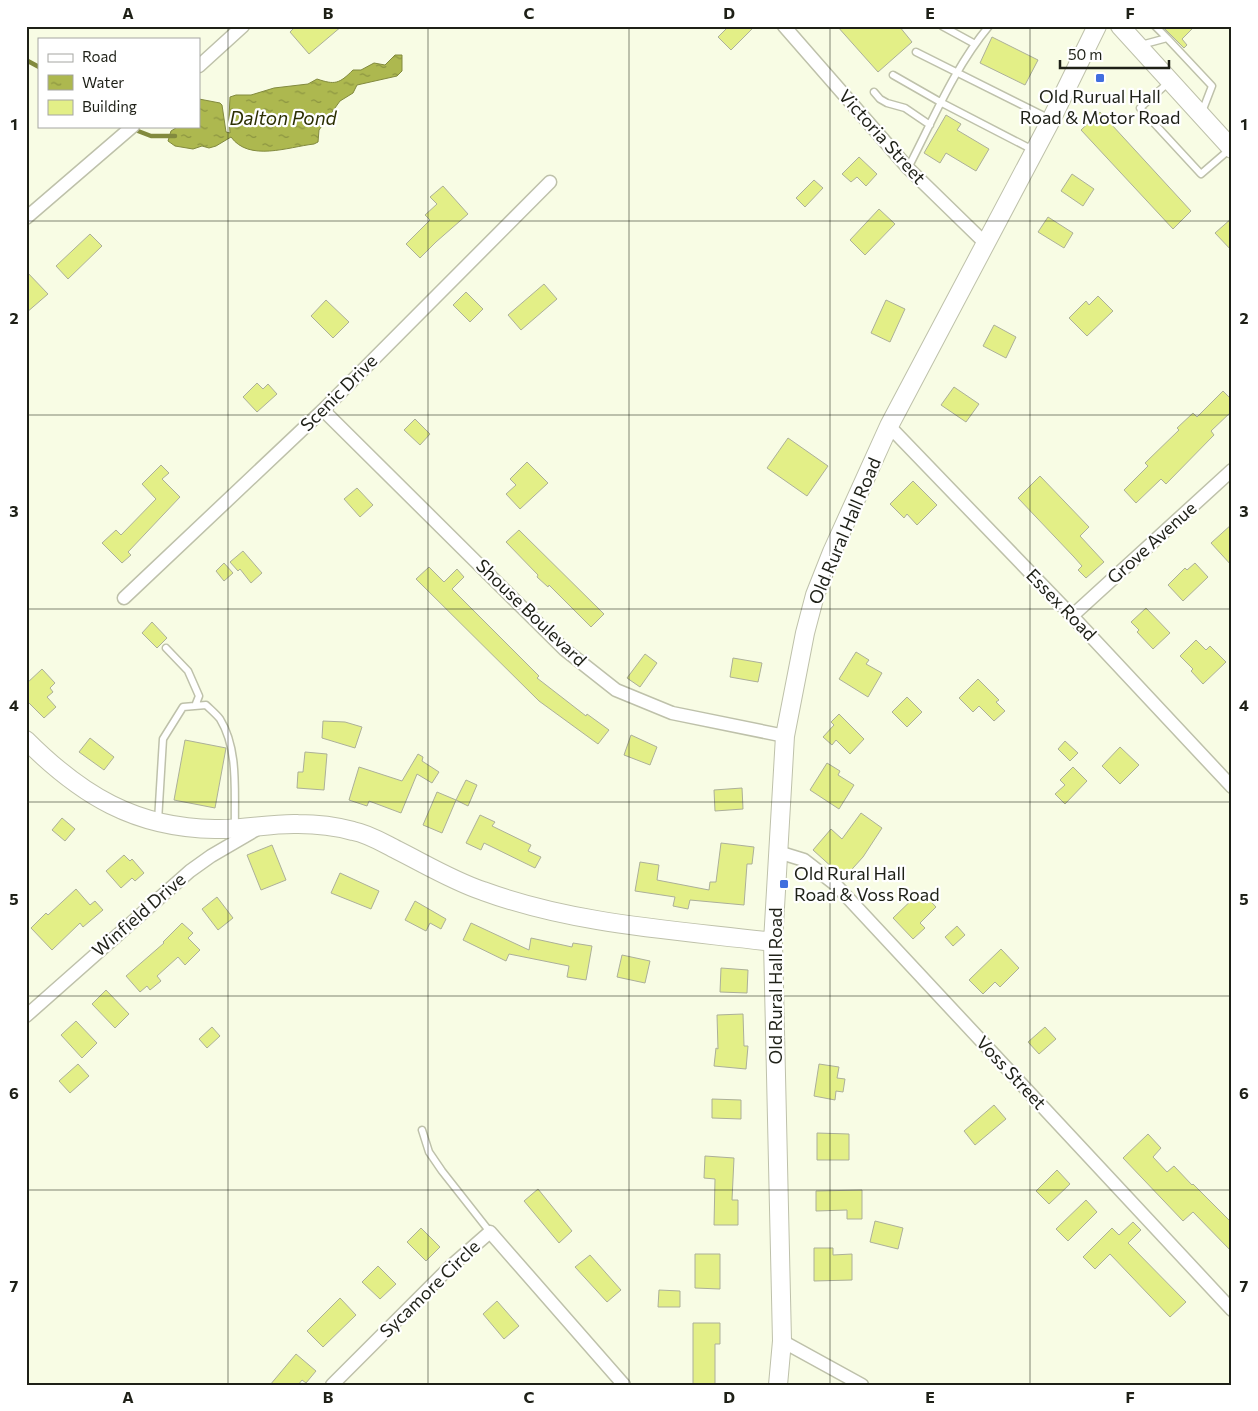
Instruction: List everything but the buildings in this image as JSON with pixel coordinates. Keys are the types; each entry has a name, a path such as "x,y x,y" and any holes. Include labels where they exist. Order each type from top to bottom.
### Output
{"main road":[{"name":"Old Rural Hall Road","path":"778,1385 782,1341 773,942 785,736 805,633 815,595 832,552 889,426 1051,120 1097,26"},
{"path":"1120,26 1231,149"},
{"path":"26,740 73,782 95,797 118,809 158,822 175,826 215,829 297,824 330,826 356,831 481,891 519,903 557,913 616,923 773,942"}],"street":[{"path":"200,65 243,26"},
{"name":"Victoria Street","path":"784,26 908,168 985,243"},
{"path":"26,218 131,128"},
{"name":"Scenic Drive","path":"124,598 323,410 550,182"},
{"name":"Shouse Boulevard","path":"323,410 564,649 616,690 672,712 785,736"},
{"name":"Essex Road","path":"889,426 1072,616 1232,787"},
{"name":"Grove Avenue","path":"1072,616 1232,470"},
{"name":"Winfield Drive","path":"26,1016 190,871 211,856 261,827"},
{"name":"Voss Street","path":"778,852 804,860 835,884 1229,1302"},
{"name":"Sycamore Circle","path":"332,1385 450,1267 490,1232 624,1385"},
{"path":"782,1341 862,1385"}],"lane":[{"path":"942,26 975,44"},
{"path":"908,168 957,73 989,26"},
{"path":"1154,26 1212,86 1201,116"},
{"path":"1138,46 1167,38"},
{"path":"916,52 1051,120"},
{"path":"893,75 1034,151"},
{"path":"1170,81 1140,108 1201,174 1231,149"},
{"path":"874,92 887,103 905,108 930,125"},
{"path":"166,648 188,671 199,696 195,706"},
{"path":"158,822 163,739 183,707 206,705 220,718 233,758 235,828"},
{"path":"422,1130 429,1152 490,1232"}],"water":[{"name":"Dalton Pond","path":"395,55 402,55 402,71 397,76 357,85 353,93 340,101 319,130 318,142 314,144 281,150 258,151 239,145 231,137 209,148 202,146 193,149 175,146 168,141 171,131 176,128 200,128 200,99 222,105 226,132 230,133 230,97 251,95 274,88 308,84 317,79 336,82 353,70 361,70 374,63 385,65"}],"waterway":[{"path":"26,60 38,66"},
{"path":"138,131 151,136 175,136"}],"place":[{"name":"Old Rurual Hall Road & Motor Road","path":"1100,78"},
{"name":"Old Rural Hall Road & Voss Road","path":"784,884"}]}
